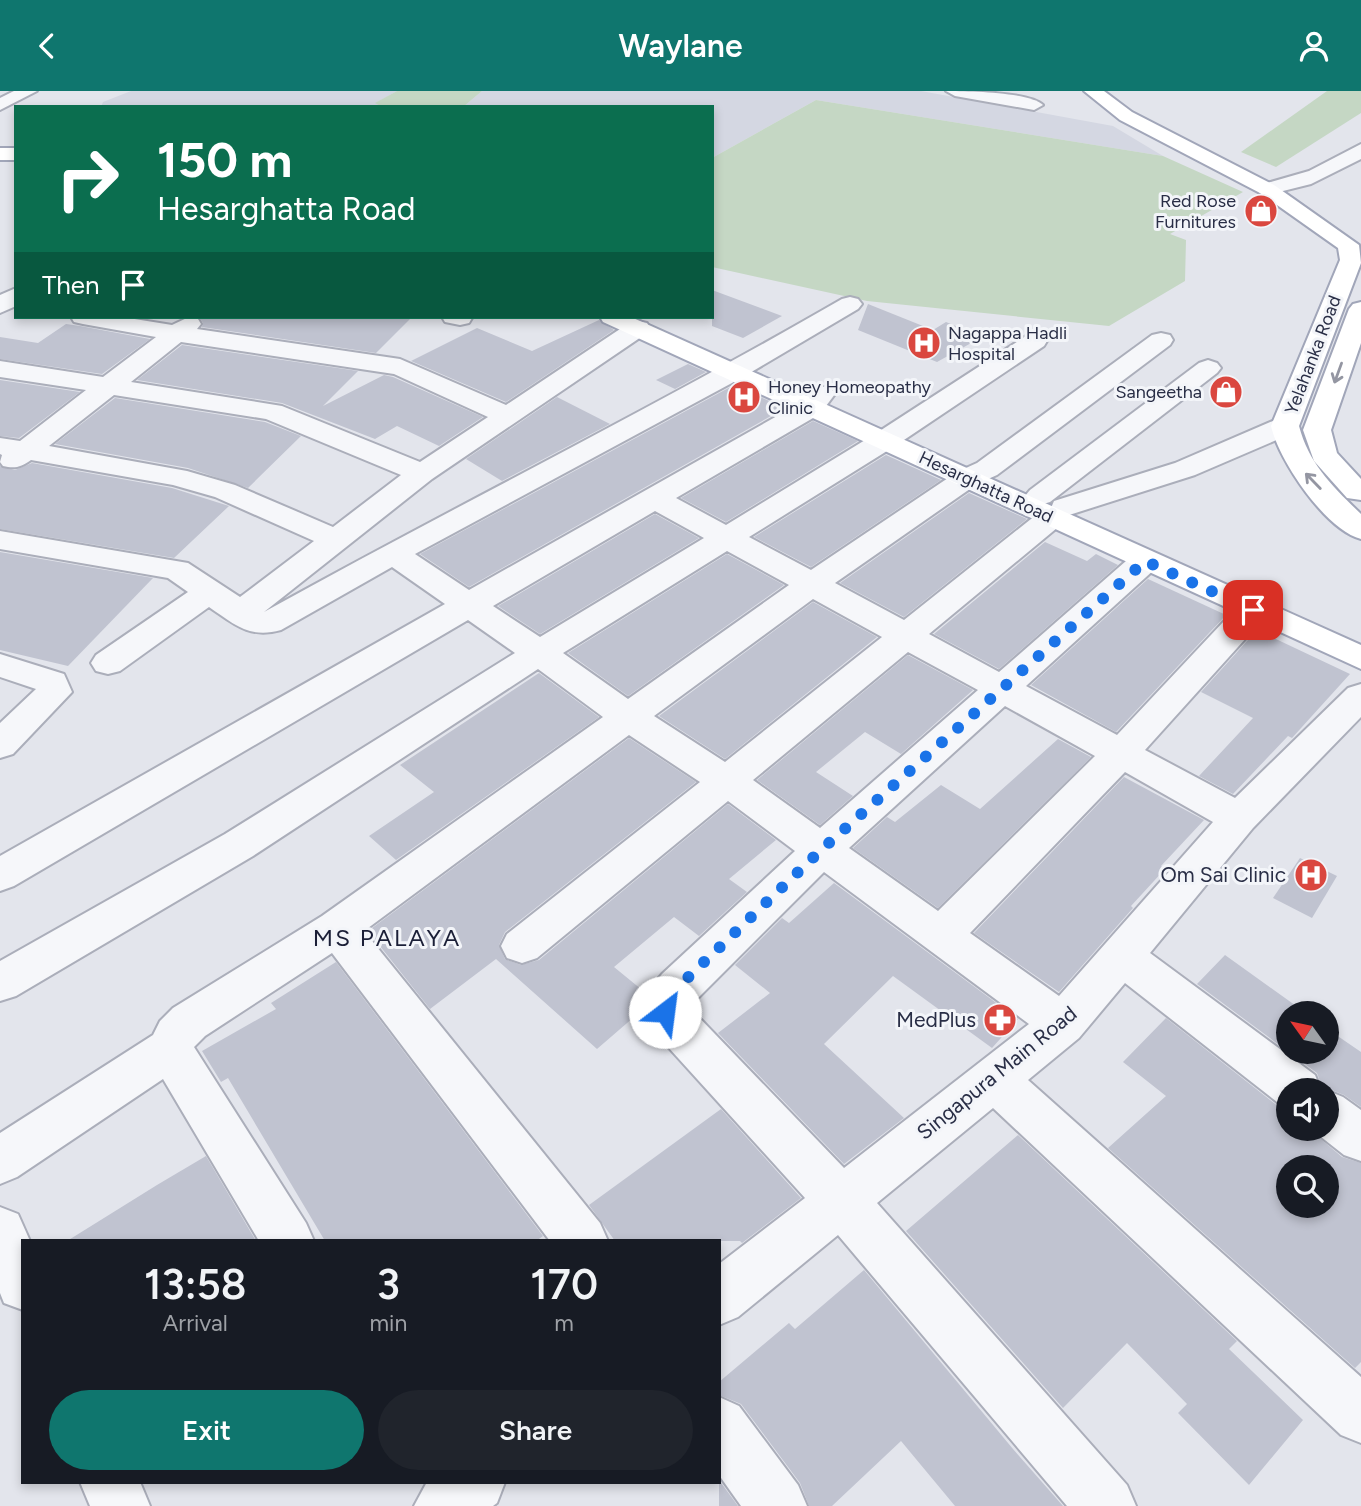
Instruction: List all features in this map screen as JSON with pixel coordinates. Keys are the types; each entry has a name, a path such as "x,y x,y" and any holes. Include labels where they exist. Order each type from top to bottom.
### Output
{"main road":[{"name":"Yelahanka Road","path":"1093,91 1126,116 1337,216 1361,239"},
{"name":"Yelahanka Road","path":"1115,91 1147,114 1278,187 1348,245 1351,260 1285,426 1288,446 1303,471 1361,530"},
{"name":"Yelahanka Road","path":"1361,312 1317,429 1324,455 1361,496"},
{"name":"Hesarghatta Road","path":"632,320 1361,641"},
{"name":"Hesarghatta Road","path":"1052,506 1145,561 1361,658"}],"street":[{"path":"0,104 28,91"},
{"path":"969,92 1034,105"},
{"path":"1278,187 1345,161 1361,150"},
{"path":"0,540 168,567 185,574 260,624 269,623 393,553 742,367 850,304"},
{"path":"109,319 187,325 400,367 506,415"},
{"path":"241,613 422,473 506,415 632,320"},
{"path":"0,470 12,449 110,388 187,325"},
{"path":"0,1161 170,1049 176,1035 189,1022 337,928 813,584 977,474 1161,340"},
{"path":"0,983 239,845 539,653 894,434 1035,341"},
{"path":"522,946 906,635 1208,368"},
{"path":"0,369 272,412 422,473"},
{"path":"0,875 654,498 816,401"},
{"path":"1052,506 1185,469 1285,426"},
{"path":"12,449 177,477 225,491 334,539"},
{"path":"654,498 1239,818"},
{"path":"393,553 630,718 727,781 820,851 1063,1024"},
{"path":"1106,1506 841,1200 665,1012 669,998 678,987 820,851 1145,561"},
{"path":"107,663 210,591"},
{"path":"940,936 1121,753 1253,610"},
{"path":"0,664 52,682 54,692 0,745"},
{"name":"Singapura Main Road","path":"721,1296 1063,1024 1239,818 1361,696"},
{"path":"337,928 580,1239"},
{"path":"1123,957 1282,1078"},
{"path":"170,1049 287,1239"},
{"path":"993,1078 1361,1415"},
{"path":"1339,1122 1361,1139"},
{"path":"0,1232 21,1280"},
{"path":"721,1429 777,1506"},
{"path":"110,1484 120,1506"}],"shaded area":[{"path":"131,91 397,91 376,103 379,105 102,105 103,102"},
{"path":"482,91 921,91 1113,126 1163,156 816,100 714,157 714,105 465,105"}],"green space":[{"path":"397,91 482,91 465,105 375,103"},
{"path":"1327,91 1361,91 1361,113 1276,167 1241,152"},
{"path":"816,100 1163,156 1243,192 1170,234 1186,240 1185,281 1109,326 867,301 714,267 714,157"}],"building":[{"path":"714,291 782,316 743,338 712,326"},
{"path":"868,304 933,330 946,322 982,337 937,362 858,330"},
{"path":"200,319 410,319 376,353 202,327"},
{"path":"599,320 614,330 506,402 411,361 477,328 532,351"},
{"path":"66,324 150,339 102,374 0,359 0,337 38,343"},
{"path":"182,345 358,371 323,406 384,375 483,417 439,446 397,426 375,439 282,403 137,380"},
{"path":"688,364 706,372 675,389 656,380"},
{"path":"0,380 80,392 19,438 0,436"},
{"path":"734,385 785,408 469,587 420,554"},
{"path":"557,397 610,424 502,481 466,459"},
{"path":"115,398 265,422 301,436 248,488 188,468 55,444"},
{"path":"813,421 858,441 726,522 681,498"},
{"path":"886,455 941,480 811,567 754,537"},
{"path":"32,463 172,488 229,506 174,558 0,529 0,466 15,470"},
{"path":"969,493 1027,519 904,617 840,583"},
{"path":"655,514 699,538 540,634 498,606"},
{"path":"1045,542 1087,561 1096,554 1118,565 999,669 934,634"},
{"path":"0,552 153,578 68,666 0,650"},
{"path":"727,554 784,585 628,696 568,653"},
{"path":"1148,579 1226,615 1116,732 1031,685"},
{"path":"813,602 877,637 725,759 659,716"},
{"path":"1257,630 1350,674 1292,738 1288,736 1233,794 1199,776 1253,718 1201,692"},
{"path":"908,655 973,690 901,754 865,732 816,772 853,796 820,825 757,780"},
{"path":"539,673 599,717 396,860 369,836 434,792 400,765"},
{"path":"629,738 696,782 505,932 499,945 505,959 521,965 539,960 728,804 776,840 729,879 747,892 699,936 674,917 614,967 647,994 641,1011 597,1049 496,959 430,1009 368,931"},
{"path":"1058,739 1091,757 938,908 853,848 887,817 895,822 941,785 980,809"},
{"path":"1124,777 1204,820 1161,866 1165,869 1059,992 974,933"},
{"path":"1300,858 1337,876 1312,918 1273,898"},
{"path":"834,883 1018,1019 992,1048 893,976 824,1044 904,1118 844,1164 718,1033 770,993 735,965 782,918 789,923"},
{"path":"1225,955 1289,1001 1276,1001 1276,1042 1197,984"},
{"path":"336,962 543,1236 539,1239 324,1239 228,1078 221,1082 202,1051 276,1009 271,1003"},
{"path":"1166,1018 1276,1105 1276,1141 1323,1141 1342,1157 1361,1163 1361,1362 1355,1368 1108,1148 1166,1096 1123,1062"},
{"path":"1339,1037 1361,1052 1361,1107 1339,1093 1339,1078 1319,1078 1317,1073 1305,1064 1339,1064"},
{"path":"721,1109 801,1198 742,1243 721,1239 614,1239 589,1205"},
{"path":"1018,1135 1237,1341 1229,1349 1303,1420 1249,1485 1178,1413 1187,1404 1127,1343 1063,1408 906,1231"},
{"path":"206,1156 255,1239 70,1239"},
{"path":"864,1270 1063,1506 955,1506 901,1441 832,1506 809,1506 800,1483 741,1404 721,1396 721,1380 789,1323 795,1329"},
{"path":"721,1483 738,1506 719,1506 719,1484"}],"place":[{"name":"Red Rose Furnitures","path":"1261,211"},
{"name":"Nagappa Hadli Hospital","path":"924,343"},
{"name":"Sangeetha","path":"1226,392"},
{"name":"Honey Homeopathy Clinic","path":"744,397"},
{"name":"Om Sai Clinic","path":"1311,875"},
{"name":"MedPlus","path":"1000,1020"}],"district":[{"name":"MS PALAYA","path":"387,938"}],"route":[{"path":"665,1012 669,998 678,987 820,851 1145,561 1253,610"}]}
